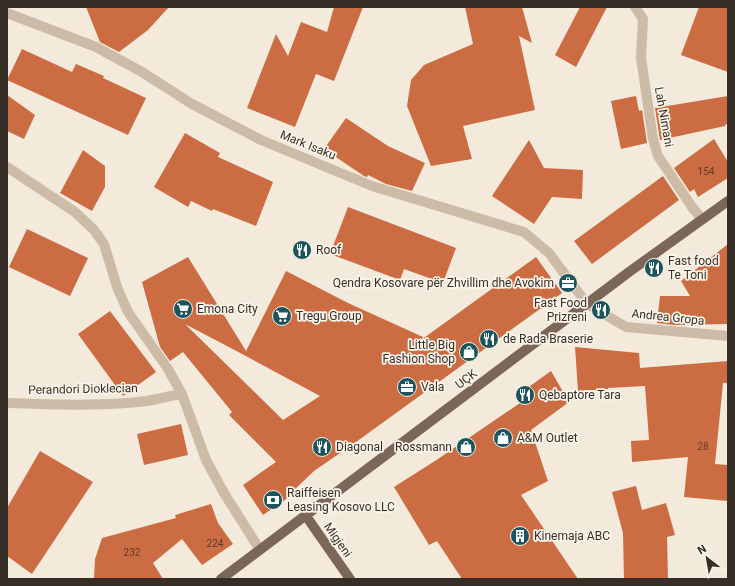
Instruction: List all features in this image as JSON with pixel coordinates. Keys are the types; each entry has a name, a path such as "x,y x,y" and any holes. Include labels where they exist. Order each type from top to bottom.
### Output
{"main road":[{"name":"UÇK","path":"221,579 629,272 728,201"},
{"name":"Migjeni","path":"306,516 350,579"}],"street":[{"name":"Lah Nimani","path":"635,7 643,19 641,58 653,139 658,156 692,207 702,219"},
{"name":"Mark Isaku","path":"7,13 96,47 142,72 192,104 260,140 372,186 524,232 549,253 587,304"},
{"path":"7,167 75,212 94,230 104,244 117,287 128,312 168,368 182,394 206,460 224,493 260,550"},
{"name":"Andrea Gropa","path":"587,304 626,327 728,336"},
{"name":"Perandori Dioklecian","path":"7,403 111,403 146,401 182,394"}],"building":[{"path":"86,7 169,7 148,30 119,52 100,42"},
{"path":"334,7 363,7 334,81 316,74 295,127 247,108 276,34 288,56 301,22 327,32"},
{"path":"465,7 522,7 532,43 519,36 535,110 463,126 472,159 431,166 407,106 411,80 424,65 473,44"},
{"path":"580,7 607,7 576,67 555,55"},
{"path":"699,7 728,7 728,72 681,55"},
{"path":"22,49 72,72 76,64 104,76 103,78 146,98 128,135 7,80"},
{"path":"7,95 35,115 24,139 7,131"},
{"path":"636,96 639,111 642,110 647,143 621,149 611,101"},
{"path":"728,96 728,124 725,126 660,140 655,108"},
{"path":"346,118 388,146 425,163 412,191 386,184 368,175 367,177 364,176 324,149"},
{"path":"185,133 220,153 218,157 273,182 256,226 213,209 212,211 191,201 188,207 154,187"},
{"path":"714,139 728,162 728,178 698,197 694,189 690,192 674,168"},
{"path":"529,140 544,168 583,170 582,199 552,197 534,224 492,196"},
{"path":"83,150 105,166 105,187 92,211 60,193"},
{"path":"663,176 679,200 592,264 574,241"},
{"path":"348,207 456,248 443,283 404,269 400,280 330,254"},
{"path":"27,229 88,258 70,296 9,267"},
{"path":"728,244 728,324 674,325 657,323 660,296 690,296 681,281"},
{"path":"188,257 246,351 286,271 348,303 423,337 421,340 536,257 562,293 314,471 291,493 292,495 263,515 243,485 276,462 229,415 232,412 183,352 170,361 160,347 142,282","holes":["185,324 320,396 283,420"]},
{"path":"110,311 156,372 123,396 78,334"},
{"path":"575,347 639,353 640,368 728,361 728,383 723,383 715,464 728,465 728,501 684,497 688,457 632,462 631,441 649,440 645,386 578,391"},
{"path":"551,371 569,402 531,430 548,481 521,495 578,579 462,579 437,541 429,545 394,487 523,401 519,394"},
{"path":"181,424 188,455 144,465 137,434"},
{"path":"40,451 93,482 32,574 7,556 7,508"},
{"path":"636,486 642,510 666,503 675,535 667,537 668,579 624,579 623,533 612,492"},
{"path":"211,504 218,523 233,544 202,565 182,539 153,563 163,579 94,579 95,559 102,538 176,518 175,515"}],"place":[{"name":"Roof","path":"302,250"},
{"name":"Fast food Te Toni","path":"654,268"},
{"name":"Qendra Kosovare për Zhvillim dhe Avokim","path":"568,283"},
{"name":"Emona City","path":"183,309"},
{"name":"Fast Food Prizreni","path":"601,310"},
{"name":"Tregu Group","path":"282,316"},
{"name":"de Rada Braserie","path":"489,339"},
{"name":"Little Big Fashion Shop","path":"469,352"},
{"name":"Vala","path":"407,387"},
{"name":"Qebaptore Tara","path":"525,395"},
{"name":"A&M Outlet","path":"503,438"},
{"name":"Diagonal","path":"322,447"},
{"name":"Rossmann","path":"466,447"},
{"name":"Raiffeisen Leasing Kosovo LLC","path":"273,500"},
{"name":"Kinemaja ABC","path":"520,536"}]}
